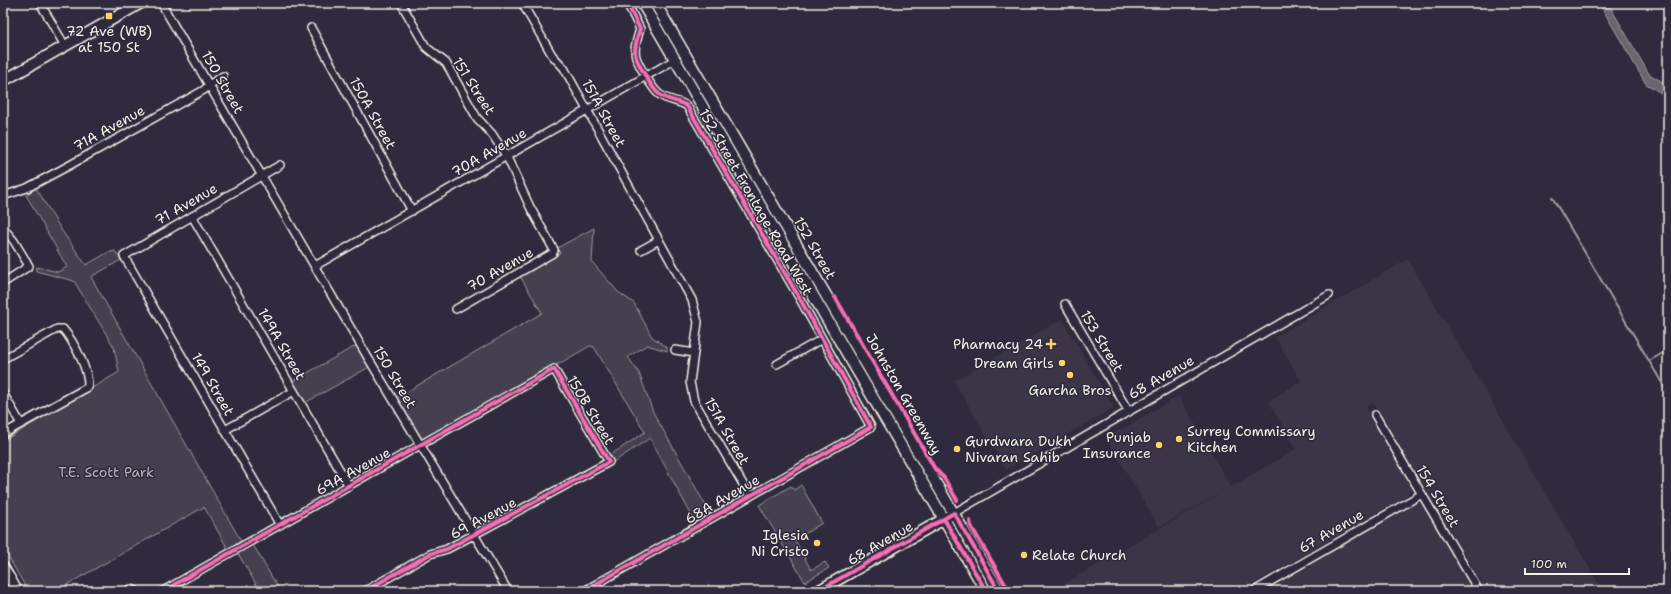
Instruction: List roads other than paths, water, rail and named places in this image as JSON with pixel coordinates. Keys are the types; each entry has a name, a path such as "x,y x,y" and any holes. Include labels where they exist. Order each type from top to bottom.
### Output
{"main road":[{"path":"3,81 141,3"},
{"name":"152 Street","path":"642,3 986,591"},
{"name":"152 Street","path":"655,3 999,591"},
{"path":"676,60 682,62 701,89 712,100"},
{"name":"68 Avenue","path":"818,591 954,513"},
{"path":"3,567 17,591"}],"street":[{"path":"40,3 65,46"},
{"name":"150 Street","path":"161,3 314,266 508,591"},
{"name":"151 Street","path":"401,3 426,47 446,63 477,118 492,134 507,157 530,207 554,250"},
{"name":"151A Street","path":"522,3 552,56 564,68 692,300 698,322 690,382 694,401 750,496"},
{"name":"152 Street Frontage Road West","path":"626,3 640,29 636,46 636,56 647,77 657,93 667,99 680,101 687,106 871,426"},
{"name":"150A Street","path":"311,28 412,211"},
{"name":"70A Avenue","path":"314,266 676,60"},
{"name":"71A Avenue","path":"3,196 27,188 70,165 201,92 209,84 223,76"},
{"path":"261,175 280,165"},
{"name":"71 Avenue","path":"124,256 261,175"},
{"name":"149A Street","path":"192,216 349,486"},
{"path":"3,228 14,240 29,266 3,283"},
{"path":"642,250 659,240"},
{"name":"70 Avenue","path":"456,309 553,253 554,250"},
{"name":"149 Street","path":"124,256 280,525"},
{"name":"68 Avenue","path":"954,513 1329,295"},
{"name":"153 Street","path":"1065,304 1129,412"},
{"path":"3,359 58,329 63,329 80,356 88,380 88,387 3,434"},
{"path":"777,364 822,339"},
{"path":"675,350 694,353"},
{"name":"69A Avenue","path":"163,591 554,369"},
{"name":"150B Street","path":"554,369 609,462"},
{"path":"225,430 294,391"},
{"path":"3,392 21,424"},
{"name":"154 Street","path":"1375,415 1480,591"},
{"name":"68A Avenue","path":"584,591 871,426"},
{"name":"69 Avenue","path":"365,591 430,554 448,550 609,462"},
{"name":"67 Avenue","path":"1254,591 1422,494"},
{"path":"127,591 136,591"}],"waterway":[{"path":"1552,197 1668,393"},
{"path":"1649,361 1668,350"}],"place":[{"name":"72 Ave (WB) at 150 St","path":"109,16"},
{"name":"Pharmacy 24","path":"1051,344"},
{"name":"Dream Girls","path":"1062,363"},
{"name":"Garcha Bros","path":"1070,375"},
{"name":"Surrey Commissary Kitchen","path":"1179,439"},
{"name":"Punjab Insurance","path":"1159,445"},
{"name":"Gurdwara Dukh Nivaran Sahib","path":"957,449"},
{"name":"Iglesia Ni Cristo","path":"817,543"},
{"name":"Relate Church","path":"1024,555"}],"park label":[{"name":"T.E. Scott Park","path":"106,472"}]}
